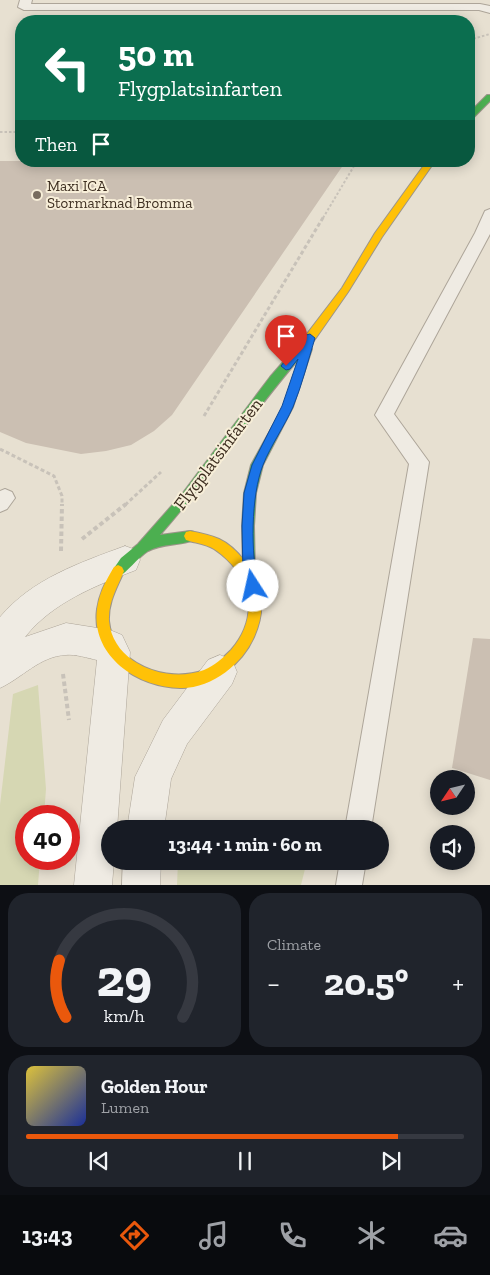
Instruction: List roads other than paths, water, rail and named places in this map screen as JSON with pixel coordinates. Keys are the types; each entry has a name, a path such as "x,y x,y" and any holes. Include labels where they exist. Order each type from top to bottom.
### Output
{"street":[{"path":"475,111 490,97"},
{"name":"Flygplatsinfarten","path":"134,553 186,498 274,380 310,338 345,290 378,235 427,167"},
{"name":"Flygplatsinfarten","path":"249,573 248,526 250,493 257,465 288,407 310,338"},
{"path":"0,642 33,606 49,595 81,577 165,538 190,536 214,542 234,554 249,573 257,598 255,625 242,651 220,672 174,732 153,777 146,820"},
{"path":"134,553 111,578 103,601 102,624 112,649 134,672 161,683 192,682 220,672"},
{"path":"0,671 7,664 45,644 66,639 112,649"},
{"path":"94,885 112,649"},
{"path":"142,870 142,885"}],"lane":[{"path":"26,0 24,7 262,3 425,4 480,7 490,10"},
{"path":"360,820 420,462 384,415 483,233 490,214"},
{"path":"349,885 352,870"}],"place":[{"name":"Maxi ICA Stormarknad Bromma","path":"37,195"}]}
